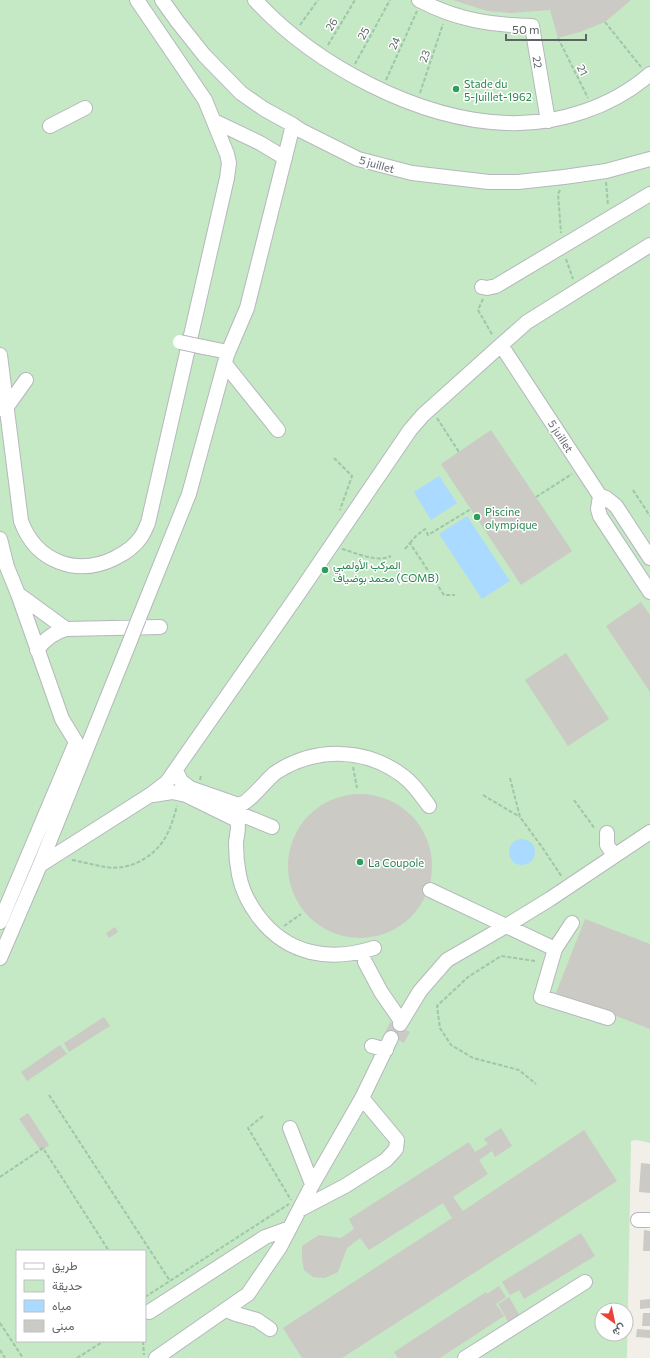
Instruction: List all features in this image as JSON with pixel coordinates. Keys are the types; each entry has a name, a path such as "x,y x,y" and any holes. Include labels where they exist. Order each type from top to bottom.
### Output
{"street":[{"path":"0,355 2,411 20,522 32,544 58,562 69,565 81,566 106,562 121,555 142,537 148,523 227,178 229,163 227,154 205,100 137,0"},
{"name":"5 juillet","path":"162,0 204,55 241,93 264,109 302,131 358,159 412,173 489,182 518,182 564,177 606,171 650,159"},
{"path":"255,0 292,35 321,56 350,74 382,90 416,104 476,120 508,123 548,121 593,109 622,94 649,74"},
{"path":"420,1 447,13"},
{"name":"22","path":"447,13 473,21 499,25 532,26 548,121"},
{"path":"50,126 86,108"},
{"path":"214,121 260,143 285,158"},
{"path":"0,922 130,641 189,494 227,358 247,308 293,125"},
{"path":"484,288 496,286 650,194"},
{"path":"40,865 150,796 167,782 299,593 399,444 430,408 527,322 650,245"},
{"path":"180,342 203,347 227,358 278,430"},
{"name":"5 juillet","path":"501,346 600,496"},
{"path":"2,411 26,380"},
{"path":"650,558 616,506 606,498 600,496 598,509 600,516 650,592"},
{"path":"617,542 633,532"},
{"path":"0,539 7,567 62,719 80,748"},
{"path":"18,594 66,629"},
{"path":"37,650 55,633 66,629 160,627"},
{"path":"0,958 40,865 80,748"},
{"path":"212,802 243,805 274,774 291,764 310,757 330,753 350,754 370,758 388,765 404,776 429,806"},
{"path":"176,771 181,781 237,820 236,860 244,892 252,908 274,934 299,948 322,954 357,954 374,948"},
{"path":"150,796 164,792 179,793 212,802 272,827"},
{"path":"365,962 381,992 401,1023 420,991 447,960 506,926 568,886 609,844 650,832"},
{"path":"430,890 555,949"},
{"path":"572,923 555,949 541,997 608,1018"},
{"path":"156,1358 248,1294 280,1247 312,1184 362,1098 391,1038"},
{"path":"372,1046 386,1050"},
{"path":"299,1210 363,1175 386,1160 396,1149 397,1140 362,1098"},
{"path":"290,1128 312,1184"},
{"path":"149,1312 265,1237 290,1228"},
{"path":"465,1358 585,1282"},
{"path":"226,1310 257,1320 270,1329"}],"path":[{"path":"292,35 318,0"},
{"name":"26","path":"321,56 355,0"},
{"name":"25","path":"350,74 390,0"},
{"name":"24","path":"382,90 420,1"},
{"name":"23","path":"416,104 447,13"},
{"path":"605,22 649,74"},
{"name":"21","path":"558,38 593,109"},
{"path":"606,171 609,219"},
{"path":"484,288 478,310 494,338 501,346"},
{"path":"430,408 459,452"},
{"path":"334,458 352,476 339,512"},
{"path":"536,497 565,478"},
{"path":"633,490 650,516"},
{"path":"405,549 416,536 425,529 428,535 471,509"},
{"path":"410,543 444,595 455,595"},
{"path":"330,546 375,558 391,556"},
{"path":"350,754 357,788"},
{"path":"195,790 201,775"},
{"path":"510,778 520,817 568,886"},
{"path":"483,795 520,817"},
{"path":"574,800 609,844"},
{"path":"55,856 106,867 121,867 136,863 150,855 161,844 169,830 178,803"},
{"path":"274,934 301,914"},
{"path":"535,962 501,956 468,977 437,1006 440,1028 451,1045 473,1058 519,1070 536,1084"},
{"path":"49,1095 170,1281"},
{"path":"146,1296 288,1204 294,1204 248,1128 263,1116"},
{"path":"0,1177 43,1148 108,1250"},
{"path":"0,1323 23,1358"},
{"path":"77,1358 102,1342"},
{"path":"144,1342 144,1358"},
{"path":"0,1350 5,1358"}],"green space":[{"name":"المركب الأولمبي محمد بوضياف (COMB)","path":"0,0 650,0 650,1143 637,1140 631,1141 628,1302 594,1302 594,1342 627,1342 627,1358 0,1358"}],"water":[{"path":"439,476 457,503 431,520 414,492"},
{"path":"467,516 510,581 482,599 439,534"},
{"path":"522,839 531,843 535,852 531,861 522,865 513,861 509,852 513,843"}],"building":[{"path":"453,0 631,0 605,22 580,32 558,38 550,10 511,13 487,11"},
{"path":"491,430 572,551 521,585 441,464"},
{"path":"641,602 650,615 650,692 606,626"},
{"path":"566,653 609,719 568,746 525,680"},
{"name":"La Coupole","path":"353,794 367,794 394,802 406,810 416,820 427,838 431,852 431,880 427,894 416,912 406,922 388,933 367,938 353,938 326,930 314,922 304,912 293,894 288,873 288,859 296,832 304,820 314,810 332,799"},
{"path":"585,919 650,944 650,1029 556,993"},
{"path":"115,927 118,932 109,938 106,933"},
{"path":"104,1017 110,1026 69,1052 64,1043"},
{"path":"390,1022 410,1032 404,1043 385,1033"},
{"path":"60,1045 67,1054 27,1081 21,1072"},
{"path":"28,1113 49,1145 41,1151 19,1119"},
{"path":"501,1128 512,1146 495,1157 492,1151 479,1160 488,1174 453,1197 463,1211 584,1130 617,1181 342,1358 302,1358 283,1328 452,1218 443,1203 369,1250 360,1238 347,1248 338,1272 325,1278 313,1277 304,1270 302,1246 319,1235 341,1238 354,1229 349,1219 469,1142 475,1152 488,1144 484,1139"},
{"path":"641,1163 650,1164 650,1193 639,1192"},
{"path":"644,1230 650,1231 650,1251 643,1251"},
{"path":"581,1233 595,1256 524,1299 519,1290 510,1295 502,1282"},
{"path":"499,1286 506,1297 496,1304 504,1316 440,1358 398,1358 394,1352 486,1292 487,1294"},
{"path":"509,1297 520,1316 509,1323 498,1304"},
{"path":"650,1299 650,1308 640,1309 640,1300"},
{"path":"643,1313 650,1313 650,1326 642,1326"},
{"path":"637,1329 650,1330 650,1338 636,1337"}],"place":[{"name":"Stade du 5-Juillet-1962","path":"456,89"},
{"name":"Piscine olympique","path":"477,517"},
{"name":"المركب الأولمبي محمد بوضياف (COMB)","path":"325,570"},
{"name":"La Coupole","path":"360,862"}]}
